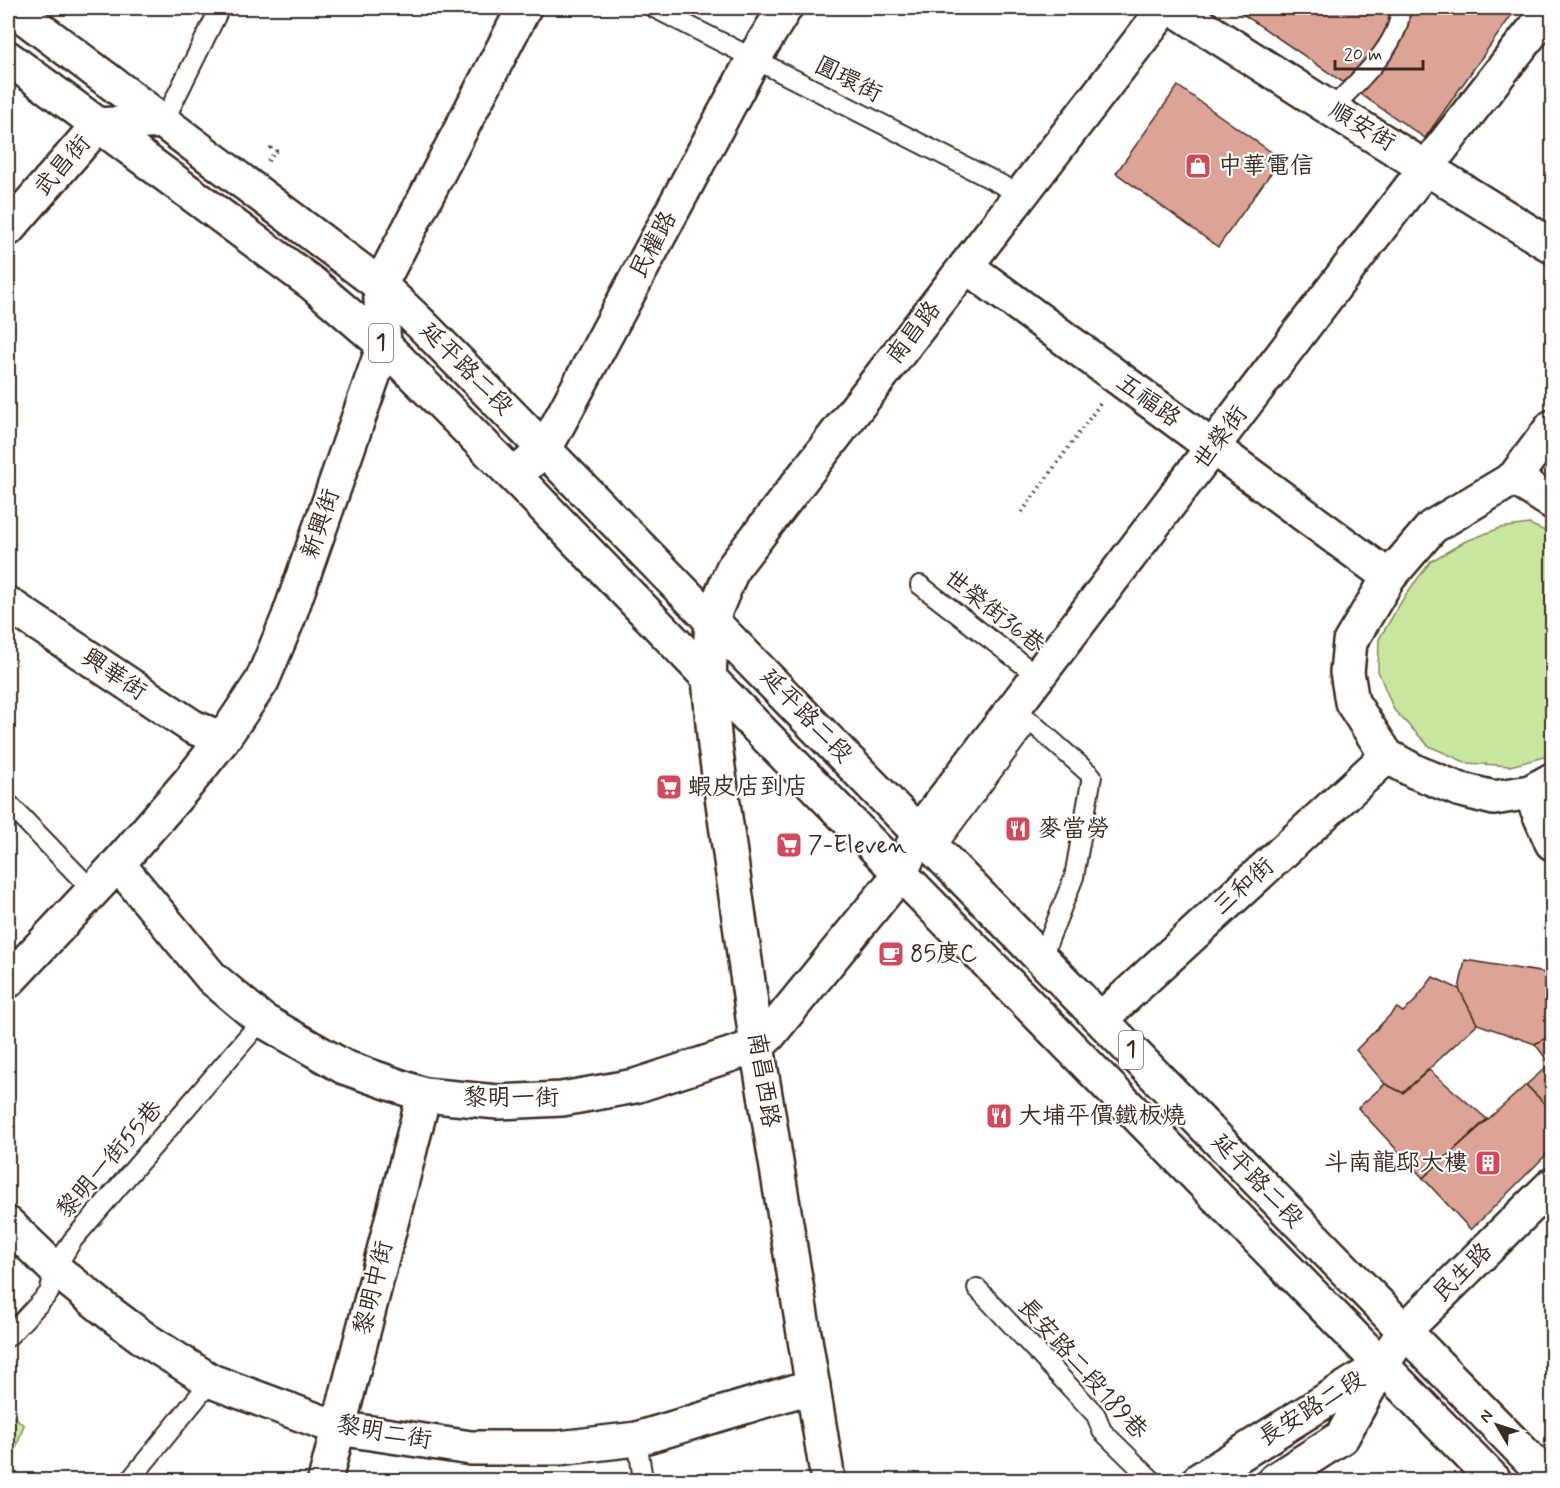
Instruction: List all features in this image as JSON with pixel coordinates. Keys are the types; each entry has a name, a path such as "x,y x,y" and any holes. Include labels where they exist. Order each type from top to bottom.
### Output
{"street":[{"name":"延平路二段","path":"12,8 380,285 421,324 712,618 892,806 1042,957 1550,1480"},
{"path":"380,285 524,8"},
{"name":"民權路","path":"514,476 545,448 754,58 785,8"},
{"name":"南昌路","path":"709,678 712,618 733,568 1165,8"},
{"name":"順安街","path":"1173,8 1552,246"},
{"name":"世榮街","path":"901,873 927,840 1039,677 1426,166 1551,8"},
{"name":"延平路二段","path":"8,58 313,284 384,345 1494,1480"},
{"name":"武昌街","path":"8,229 98,125 164,121"},
{"name":"五福路","path":"966,266 1389,577"},
{"name":"新興街","path":"8,981 118,864 223,739 262,681 288,619 384,345 380,285"},
{"path":"1552,427 1514,478 1432,527 1389,577 1368,608 1350,642 1347,672 1352,702 1387,756 1416,772 1458,789 1494,798 1541,786 1552,843"},
{"path":"1514,478 1552,502"},
{"name":"興華街","path":"8,603 193,727 223,739"},
{"name":"南昌西路","path":"709,678 715,746 757,1046 828,1480"},
{"name":"三和街","path":"1101,1019 1387,756"},
{"name":"黎明一街","path":"118,864 212,978 262,1020 344,1067 423,1095 498,1102 562,1099 635,1086 757,1046 769,1035 901,873"},
{"name":"黎明中街","path":"326,1480 423,1095"},
{"name":"民生路","path":"1380,1366 1405,1330 1552,1185"},
{"name":"黎明二街","path":"8,1224 55,1269 146,1340 211,1381 338,1428 471,1448 559,1448 637,1439 813,1386"},
{"name":"長安路二段","path":"1199,1480 1380,1366"},
{"name":"長安路二段","path":"1275,1480 1342,1437 1380,1366"}],"lane":[{"path":"164,121 220,8"},
{"name":"圓環街","path":"654,8 1020,194"},
{"path":"1331,109 1383,53 1401,18 1400,8"},
{"name":"世榮街36巷","path":"920,585 1039,677"},
{"path":"927,840 1029,721 1092,776 1074,877 1042,957"},
{"path":"8,803 92,890"},
{"name":"黎明一街55巷","path":"8,1336 49,1293 55,1269 72,1242 262,1020"},
{"name":"長安路二段189巷","path":"977,1288 1096,1415 1102,1431 1152,1480"},
{"path":"130,1480 211,1381"},
{"path":"637,1439 643,1480"}],"path":[{"path":"1022,512 1118,379"}],"green space":[{"path":"1529,524 1552,534 1552,754 1510,766 1467,763 1429,746 1394,710 1378,671 1379,639 1406,594 1431,561 1464,542 1500,528"},
{"path":"8,1412 24,1425 8,1473"}],"building":[{"path":"1234,8 1498,8 1511,16 1425,138"},
{"name":"中華電信","path":"1178,86 1281,159 1218,247 1116,173"},
{"path":"1465,960 1552,974 1552,1035 1535,1044 1477,1024 1459,989"},
{"name":"斗南龍邸大樓","path":"1433,977 1459,989 1477,1024 1403,1093 1385,1084 1356,1050 1397,1008 1403,1012 1414,1002"},
{"path":"1552,1035 1552,1111 1526,1085 1550,1064 1535,1044"},
{"name":"斗南龍邸大樓","path":"1429,1070 1487,1119 1423,1178 1358,1108 1385,1084 1403,1093"},
{"name":"斗南龍邸大樓","path":"1526,1085 1552,1111 1552,1149 1471,1230 1423,1178"}],"place":[{"name":"中華電信","path":"1198,166"},
{"name":"蝦皮店到店","path":"669,787"},
{"name":"麥當勞","path":"1018,829"},
{"name":"7-Eleven","path":"789,845"},
{"name":"85度C","path":"891,954"},
{"name":"大埔平價鐵板燒","path":"999,1116"},
{"name":"斗南龍邸大樓","path":"1488,1163"}]}
